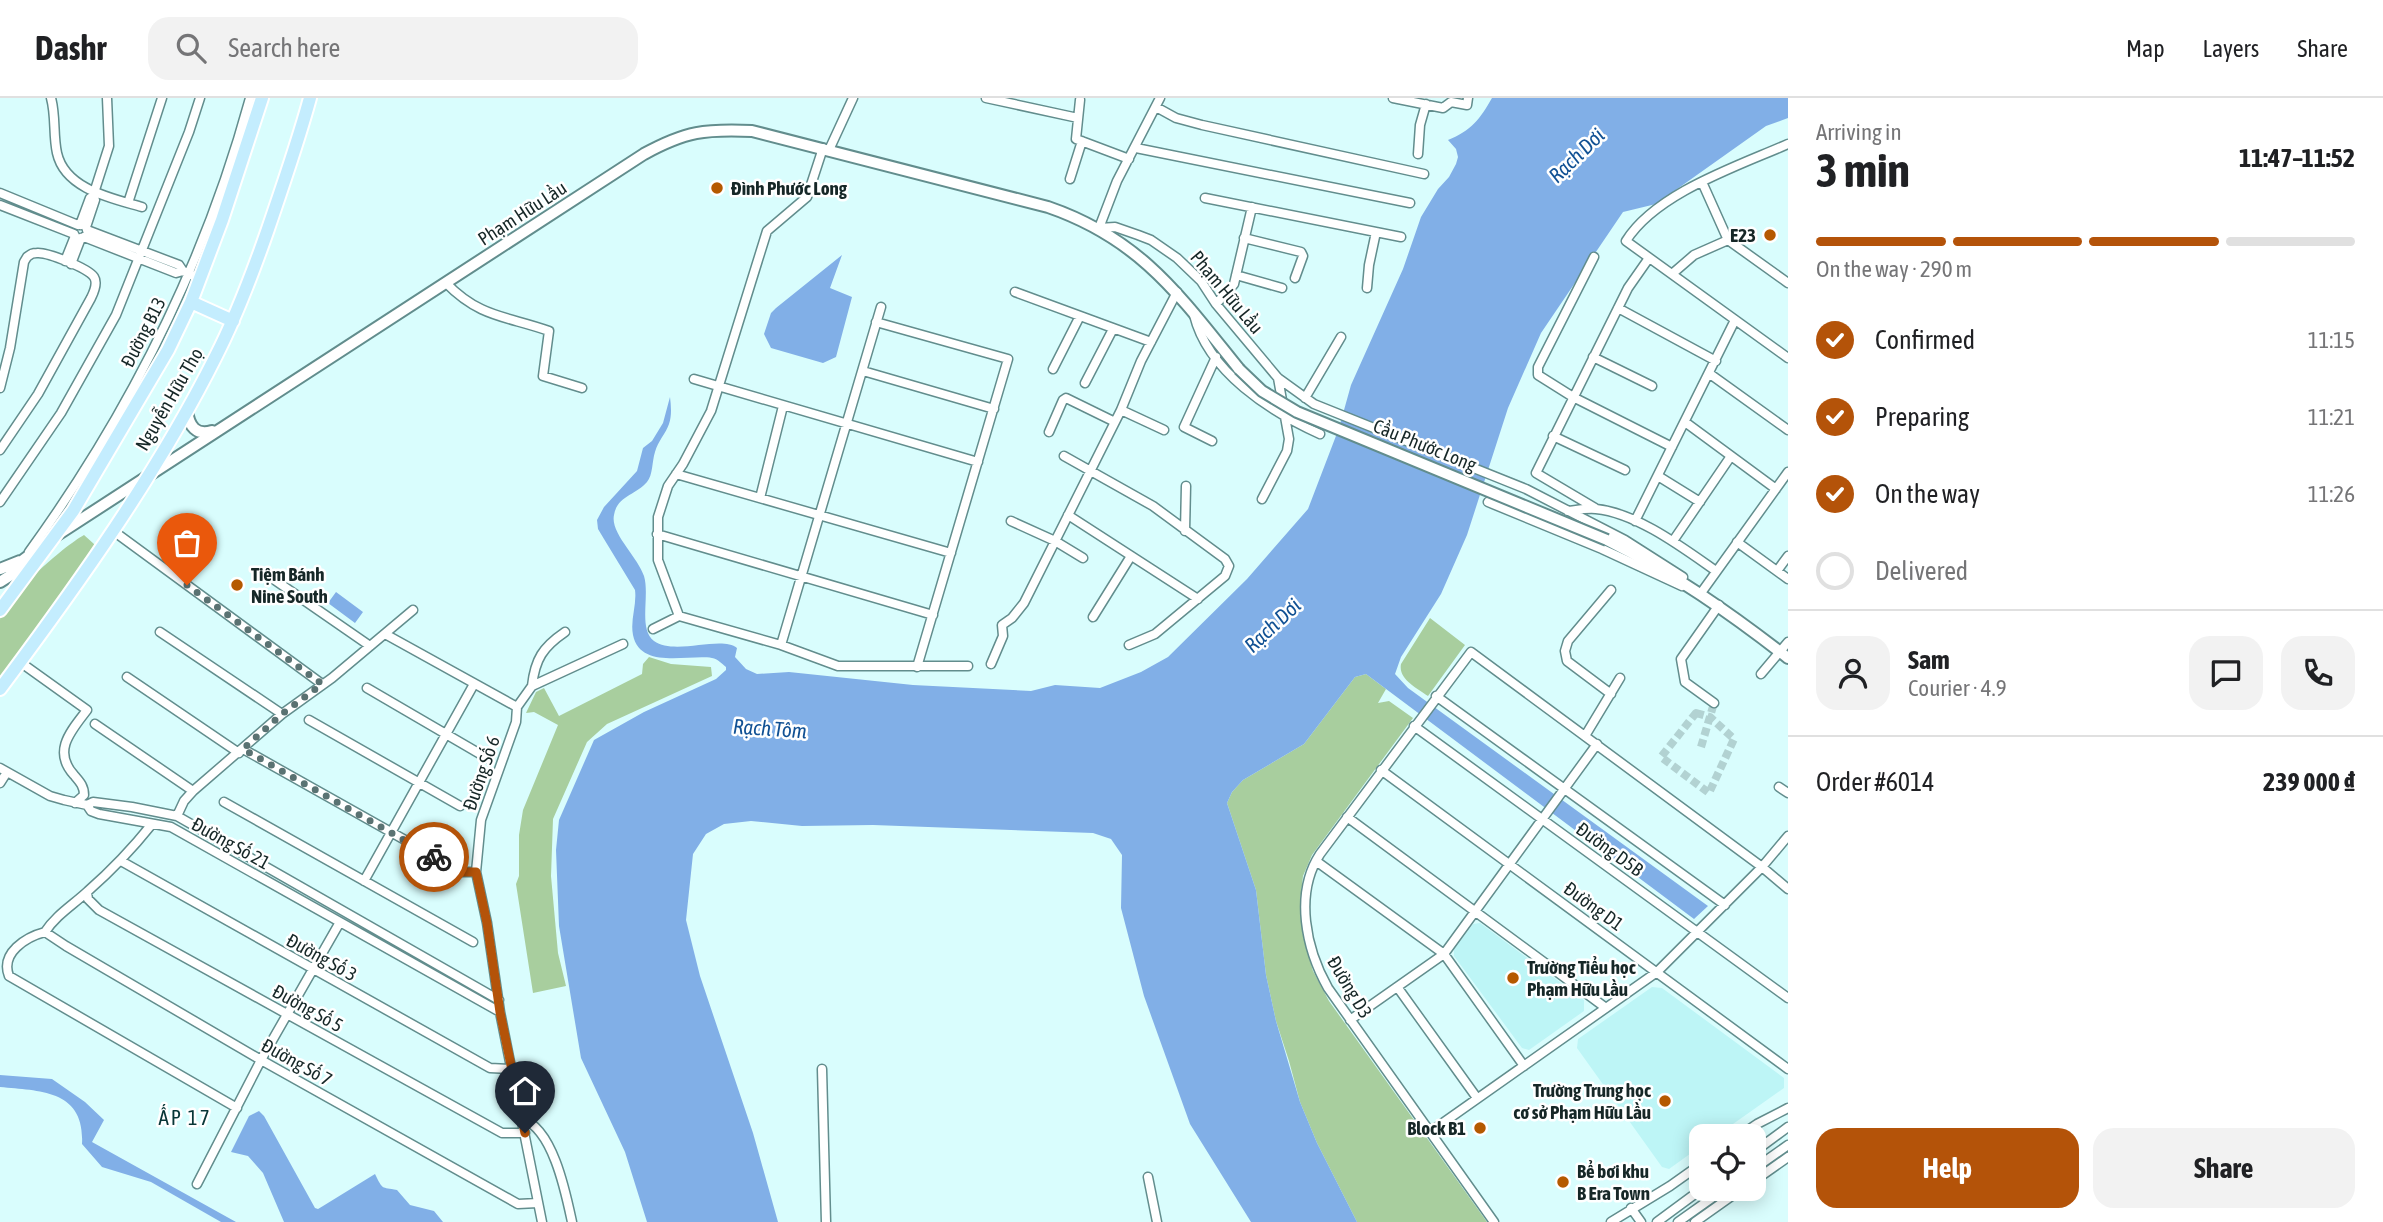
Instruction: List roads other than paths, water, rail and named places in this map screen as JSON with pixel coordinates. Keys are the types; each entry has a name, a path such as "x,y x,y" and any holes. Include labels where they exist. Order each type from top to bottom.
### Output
{"main road":[{"name":"Nguyễn Hữu Thọ","path":"0,610 72,512 147,388 191,302 191,275 236,181 262,98"},
{"name":"Nguyễn Hữu Thọ","path":"0,689 112,530 187,411 246,291 297,147 310,98"},
{"name":"Phạm Hữu Lầu","path":"0,582 51,539 644,154 679,137 708,130 752,131 826,149 1048,207 1099,228 1141,257 1177,292 1239,369"},
{"path":"191,302 233,321"},
{"name":"Cầu Phước Long","path":"1239,369 1262,391 1297,412 1607,540 1656,565 1701,593"},
{"path":"187,411 191,426 197,432 204,434 222,428"},
{"name":"Phạm Hữu Lầu","path":"0,569 23,560"},
{"path":"1701,593 1784,655"}],"street":[{"path":"51,98 55,117 56,149 62,167 75,181 94,194 142,207"},
{"path":"68,262 95,200 94,194 109,146 107,98"},
{"path":"128,203 162,98"},
{"path":"0,502 54,422 116,315 200,98"},
{"name":"Đường B13","path":"23,560 90,464 158,342 191,275 250,98"},
{"path":"678,616 657,560 660,508 668,486 711,411 767,231 807,197 826,149 853,98"},
{"path":"986,98 1078,118"},
{"path":"1099,228 1117,181 1160,98"},
{"path":"1393,98 1443,108 1451,102 1467,105 1468,98"},
{"path":"1080,100 1076,139 1129,159"},
{"path":"1418,153 1426,104"},
{"path":"1156,107 1176,118 1202,125 1424,174"},
{"path":"1070,178 1082,141"},
{"path":"1788,144 1685,190 1644,218 1626,241 1788,358"},
{"path":"1136,148 1410,203"},
{"path":"1702,182 1728,240 1788,283"},
{"path":"0,193 80,232"},
{"path":"1205,198 1401,237"},
{"path":"0,205 141,255 179,265 191,275"},
{"path":"1216,304 1227,293 1236,275 1252,208"},
{"name":"Phạm Hữu Lầu","path":"1099,228 1115,227 1151,240 1177,258 1201,281 1216,304 1278,379 1314,404"},
{"path":"1367,288 1376,232"},
{"path":"1244,238 1301,252 1303,256 1295,278"},
{"path":"1672,274 1693,255 1728,240"},
{"path":"0,387 10,348 23,262 27,257 40,252 82,268 94,277 95,290 38,394 0,450"},
{"path":"1594,257 1537,370 1538,375 1573,397 1672,447"},
{"path":"1649,258 1628,288 1536,473 1595,508 1635,521 1673,541 1716,571"},
{"path":"1236,275 1282,288"},
{"path":"446,283 474,307 489,314 549,331 544,376 582,388"},
{"path":"1015,292 1151,342"},
{"path":"991,664 1003,636 1002,625 1012,618 1024,603 1177,292"},
{"path":"781,645 881,307"},
{"path":"1618,308 1716,361"},
{"name":"Phạm Hữu Lầu","path":"1194,313 1200,334 1216,357 1252,395 1285,417 1321,434"},
{"path":"1053,369 1080,316"},
{"path":"1635,521 1735,320"},
{"path":"876,322 1008,359 918,667"},
{"path":"1085,383 1112,329"},
{"path":"1305,398 1341,337"},
{"path":"1212,441 1184,428 1216,357"},
{"path":"1593,357 1652,386"},
{"path":"863,371 994,409"},
{"path":"1710,374 1788,430"},
{"path":"694,379 978,462"},
{"path":"1262,499 1287,451 1289,439 1278,379"},
{"path":"1049,432 1066,398 1115,422"},
{"name":"Cầu Phước Long","path":"1314,404 1528,490"},
{"path":"760,498 783,406"},
{"path":"1121,410 1164,430"},
{"path":"1685,422 1776,489"},
{"path":"1553,436 1625,470"},
{"path":"1064,456 1153,506 1225,559 1229,566 1225,576 1155,634 1129,645"},
{"path":"1673,541 1731,456"},
{"path":"1701,593 1788,472"},
{"path":"676,474 951,553"},
{"path":"1658,475 1700,502"},
{"path":"1185,531 1186,486"},
{"path":"1521,516 1528,490 1645,552 1701,593"},
{"path":"1488,502 1701,593"},
{"path":"1568,511 1595,508"},
{"path":"1068,515 1198,599"},
{"path":"1011,521 1055,541 1083,558"},
{"path":"112,530 322,684"},
{"path":"657,534 933,615"},
{"path":"1737,542 1788,579"},
{"path":"1093,617 1131,556"},
{"path":"1777,571 1788,556"},
{"path":"266,574 370,646"},
{"path":"1611,590 1569,641 1565,651 1567,661 1611,694"},
{"path":"1714,703 1685,682 1681,659 1719,605"},
{"path":"177,816 184,800 193,791 282,714 413,610"},
{"path":"653,629 678,616 781,645 838,666 968,666"},
{"path":"160,632 282,714"},
{"path":"385,634 517,707 532,686 535,667 541,654 552,641 565,632"},
{"path":"1761,674 1784,655 1788,642"},
{"path":"532,686 623,643"},
{"path":"1724,905 1562,793 1434,699 1471,652 1788,889"},
{"path":"20,662 87,710 64,744 66,764 84,789 84,795 75,803"},
{"path":"127,677 241,751 462,872 476,872"},
{"path":"1585,736 1620,678"},
{"path":"364,881 474,684"},
{"path":"367,688 488,758"},
{"name":"Đường D3","path":"1434,699 1316,861 1307,888 1309,937 1323,979 1494,1222"},
{"name":"Đường Số 6","path":"517,707 516,722 481,820 476,872 487,923 500,1012 542,1222"},
{"path":"309,720 460,807"},
{"path":"95,723 193,791"},
{"name":"Đường D5B","path":"1417,723 1788,998"},
{"path":"1350,1020 1444,954 1597,744"},
{"path":"0,783 4,770 50,796 87,805"},
{"name":"Đường D1","path":"1381,770 1788,1069"},
{"path":"1779,787 1788,793"},
{"name":"Đường Số 21","path":"499,1000 177,816 93,802 87,805 91,811 99,814 171,827 500,1012"},
{"path":"224,802 473,942"},
{"path":"1348,817 1606,1008"},
{"path":"152,824 121,861 53,920 45,932 30,936 11,950 4,961 4,968 9,976 237,1108"},
{"path":"1430,1132 1657,972 1762,867 1788,836"},
{"name":"Đường Số 3","path":"121,861 490,1068 512,1069"},
{"path":"1316,861 1444,954 1524,1066"},
{"name":"Đường Số 5","path":"87,893 88,899 99,910 502,1133 525,1133"},
{"path":"197,1184 261,1060 340,922"},
{"name":"Đường Số 7","path":"45,932 261,1060 518,1203 538,1203"},
{"path":"1398,988 1478,1098"},
{"path":"822,1069 827,1222"},
{"path":"1757,1124 1788,1108"},
{"path":"522,1119 544,1136 557,1168 572,1222"},
{"path":"1766,1143 1788,1127"},
{"path":"1766,1160 1788,1144 1779,1133"},
{"path":"1766,1173 1788,1157"},
{"path":"1611,1222 1689,1173"},
{"path":"1148,1177 1157,1222"},
{"path":"1657,1222 1689,1198"},
{"path":"1678,1222 1707,1201"},
{"path":"1695,1222 1725,1201"},
{"path":"1631,1208 1641,1222"}],"water":[{"path":"1492,98 1788,98 1788,118 1766,126 1656,204 1623,212 1541,333 1508,408 1467,535 1441,594 1401,657 1395,674 1408,688 1708,906 1694,919 1366,674 1355,677 1304,744 1243,780 1232,792 1227,803 1256,890 1266,975 1276,1021 1300,1102 1317,1143 1357,1222 1251,1222 1190,1124 1144,996 1121,908 1122,855 1111,839 1093,833 873,825 802,826 751,821 724,824 706,834 693,854 686,920 700,976 753,1133 778,1222 647,1222 625,1152 581,1058 559,926 556,850 559,820 594,740 644,712 716,679 726,670 726,667 714,659 655,657 637,646 632,629 635,590 598,529 597,520 604,507 637,471 643,448 652,441 663,423 670,397 670,421 656,448 649,479 619,504 614,515 616,529 644,576 645,620 649,636 654,641 674,647 730,645 737,648 735,657 746,669 757,674 789,672 913,685 1031,691 1055,685 1100,688 1141,672 1168,657 1247,579 1308,509 1339,428 1351,385 1403,269 1421,217 1456,164 1456,149 1448,140 1474,124"},
{"path":"842,255 830,288 852,297 836,357 823,363 771,348 764,334 771,313"},
{"path":"336,592 363,612 355,623 328,603"},
{"path":"0,1075 52,1079 85,1102 104,1120 92,1142 236,1222 221,1222 151,1182 102,1167 82,1144 81,1126 68,1103 45,1093 0,1087"},
{"path":"259,1111 315,1208 318,1209 375,1174 383,1187 397,1190 410,1205 434,1211 443,1222 284,1222 263,1173 248,1156 231,1152 249,1116"}],"tunnel":[{"path":"1701,747 1714,703"},
{"path":"1696,713 1710,717 1734,739 1709,793 1661,757 1696,713"}],"place":[{"name":"Đình Phước Long","path":"717,188"},
{"name":"E23","path":"1770,235"},
{"name":"Tiệm Bánh Nine South","path":"237,585"},
{"name":"Trường Tiểu học Phạm Hữu Lầu","path":"1513,978"},
{"name":"Trường Trung học cơ sở Phạm Hữu Lầu","path":"1665,1101"},
{"name":"Block B1","path":"1480,1128"},
{"name":"Bể bơi khu B Era Town","path":"1563,1182"}],"district":[{"name":"ẤP 17","path":"185,1117"}],"water label":[{"name":"Rạch Dơi","path":"1576,155"},
{"name":"Rạch Dơi","path":"1272,625"},
{"name":"Rạch Tôm","path":"770,728"}]}
